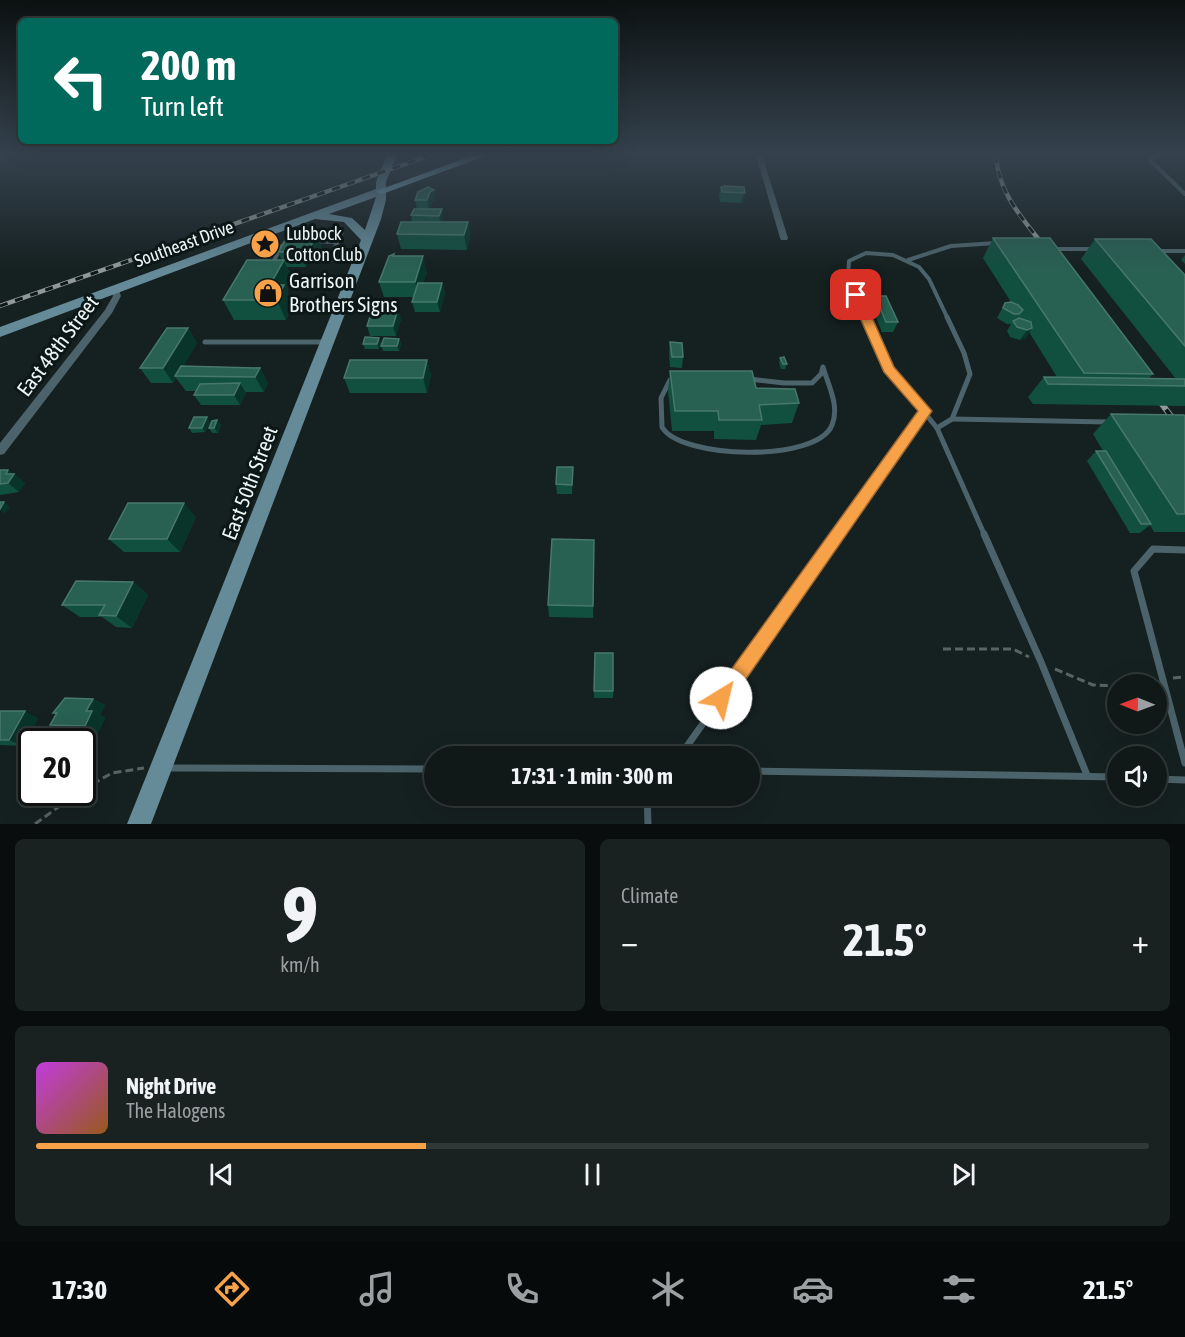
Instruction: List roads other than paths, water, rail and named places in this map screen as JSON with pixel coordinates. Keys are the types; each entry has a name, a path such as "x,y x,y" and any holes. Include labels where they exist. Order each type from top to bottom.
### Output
{"main road":[{"name":"Southeast Drive","path":"0,332 374,193"},
{"name":"East 50th Street","path":"139,824 368,240 381,193"},
{"path":"305,219 337,217 348,219 356,224 368,240"}],"street":[{"path":"771,193 784,238"},
{"name":"East 48th Street","path":"0,451 109,311 117,296 115,289"}],"lane":[{"path":"290,225 303,241 337,242"},
{"path":"271,265 283,245 314,232 342,232 329,260 360,260"},
{"path":"908,260 936,248 955,244 1002,243"},
{"path":"1046,248 1102,249"},
{"path":"1161,260 1153,251 1185,251"},
{"path":"951,419 970,374 929,279 919,267 893,255 866,253 849,261 848,277 889,369 937,428 1041,662 1087,776"},
{"path":"205,342 328,342"},
{"path":"823,367 835,410 833,423 825,437 810,445 791,450 723,451 676,438 666,432 661,423 662,392 670,380 724,376 784,383 812,383 821,374 823,367"},
{"path":"687,746 925,411"},
{"path":"937,428 951,419 1116,422"},
{"path":"1185,550 1153,549 1134,571 1185,763"},
{"path":"162,768 424,769"},
{"path":"760,771 1107,777"},
{"path":"1167,779 1185,780"},
{"path":"647,806 648,824"}],"railway":[{"path":"0,306 321,193"},
{"path":"1007,193 1021,217 1047,250"},
{"path":"1153,392 1185,435"}],"place":[{"name":"Lubbock Cotton Club","path":"265,244"},
{"name":"Garrison Brothers Signs","path":"268,293"}]}
